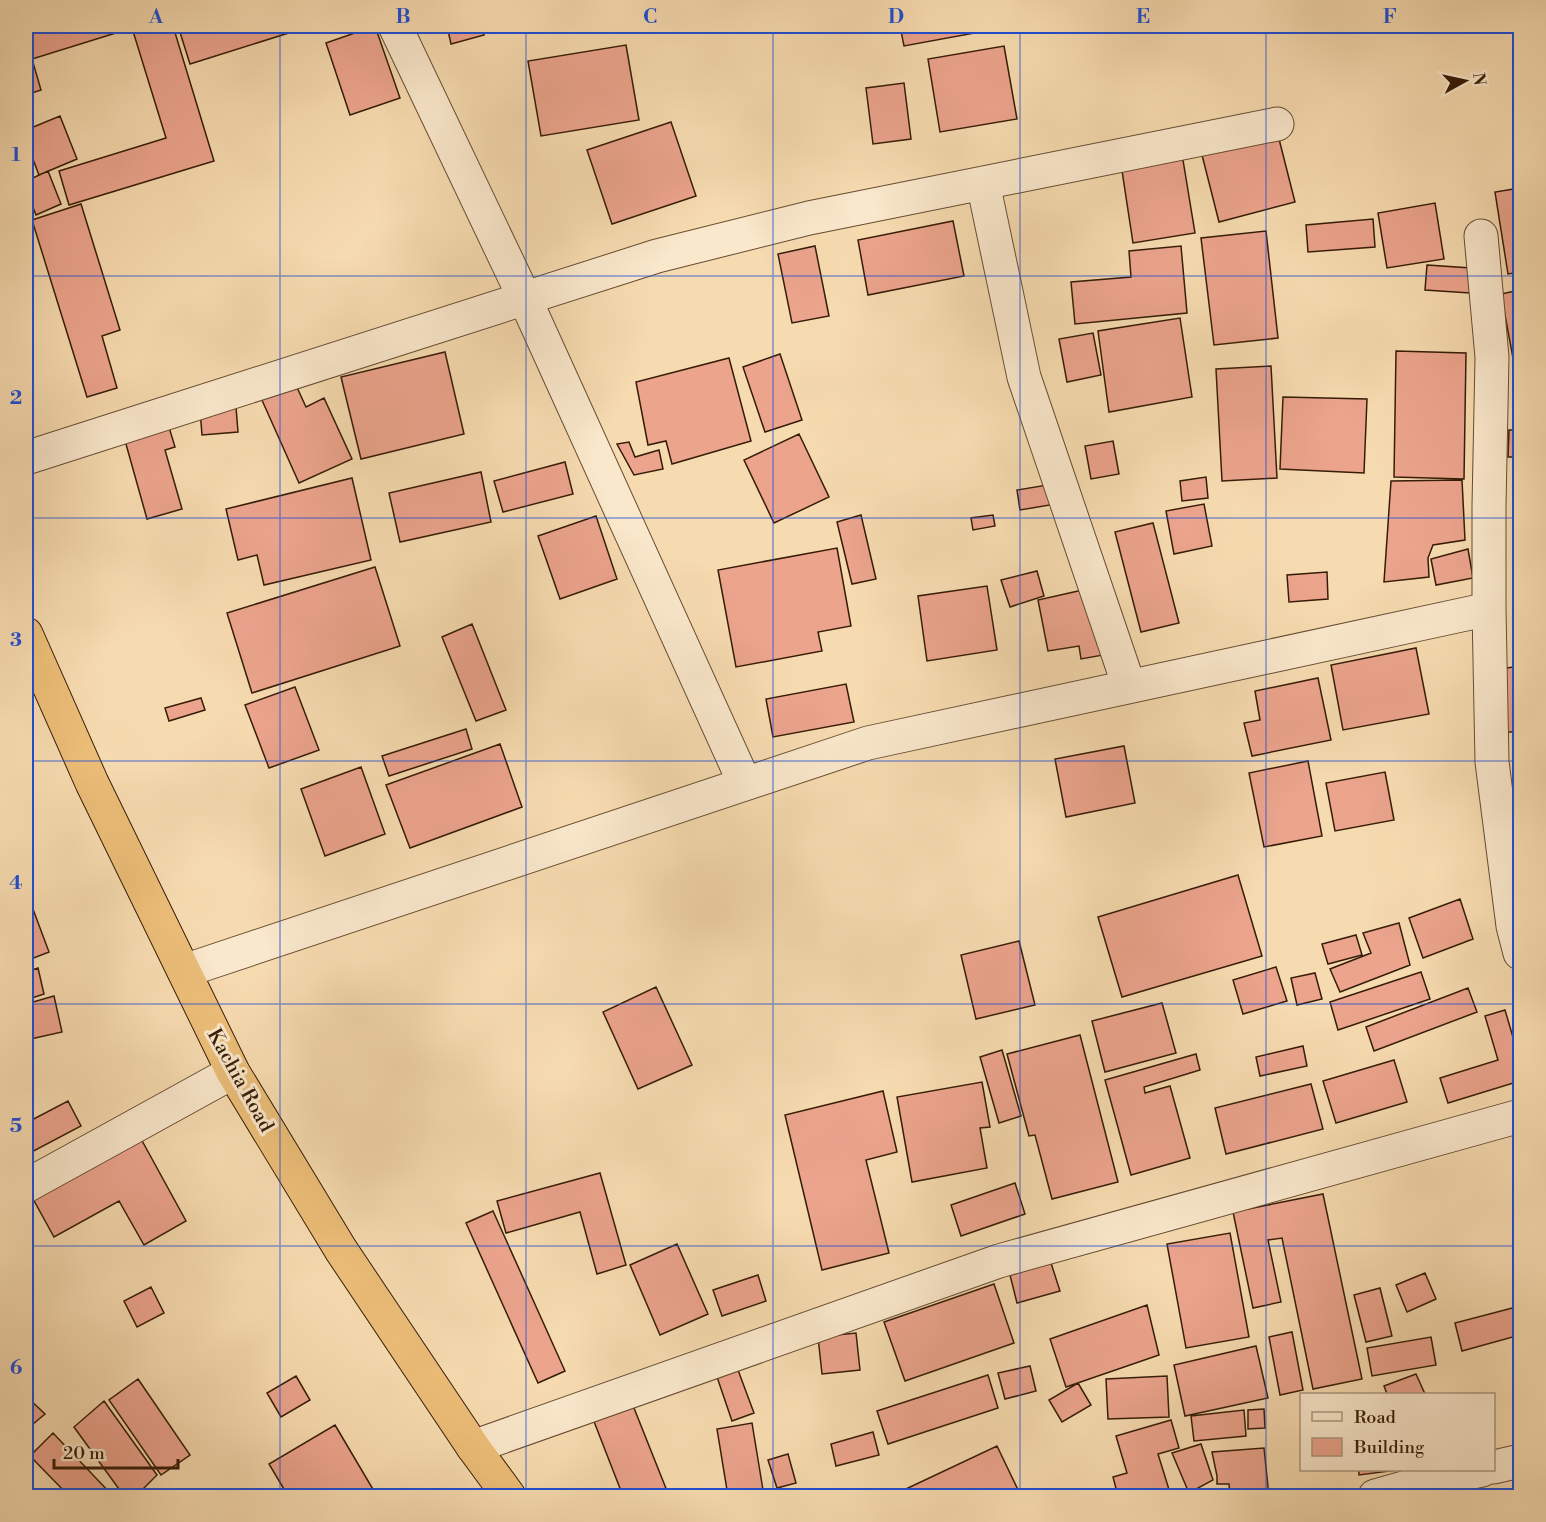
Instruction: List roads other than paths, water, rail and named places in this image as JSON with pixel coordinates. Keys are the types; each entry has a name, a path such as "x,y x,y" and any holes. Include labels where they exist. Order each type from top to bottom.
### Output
{"highway":[{"name":"Kachia Road","path":"26,634 92,783 233,1072 341,1250 509,1497"}],"street":[{"path":"394,26 525,299 745,784"},
{"path":"26,458 657,256 809,218 1277,124"},
{"path":"983,183 1024,377 1130,686"},
{"path":"1481,236 1492,357 1489,506 1492,762 1514,926 1521,953"},
{"path":"184,971 868,742 1489,609"},
{"path":"26,1186 233,1072"},
{"path":"473,1447 999,1261 1521,1116"},
{"path":"1495,1467 1521,1461"},
{"path":"1375,1497 1424,1482 1477,1471"}]}
